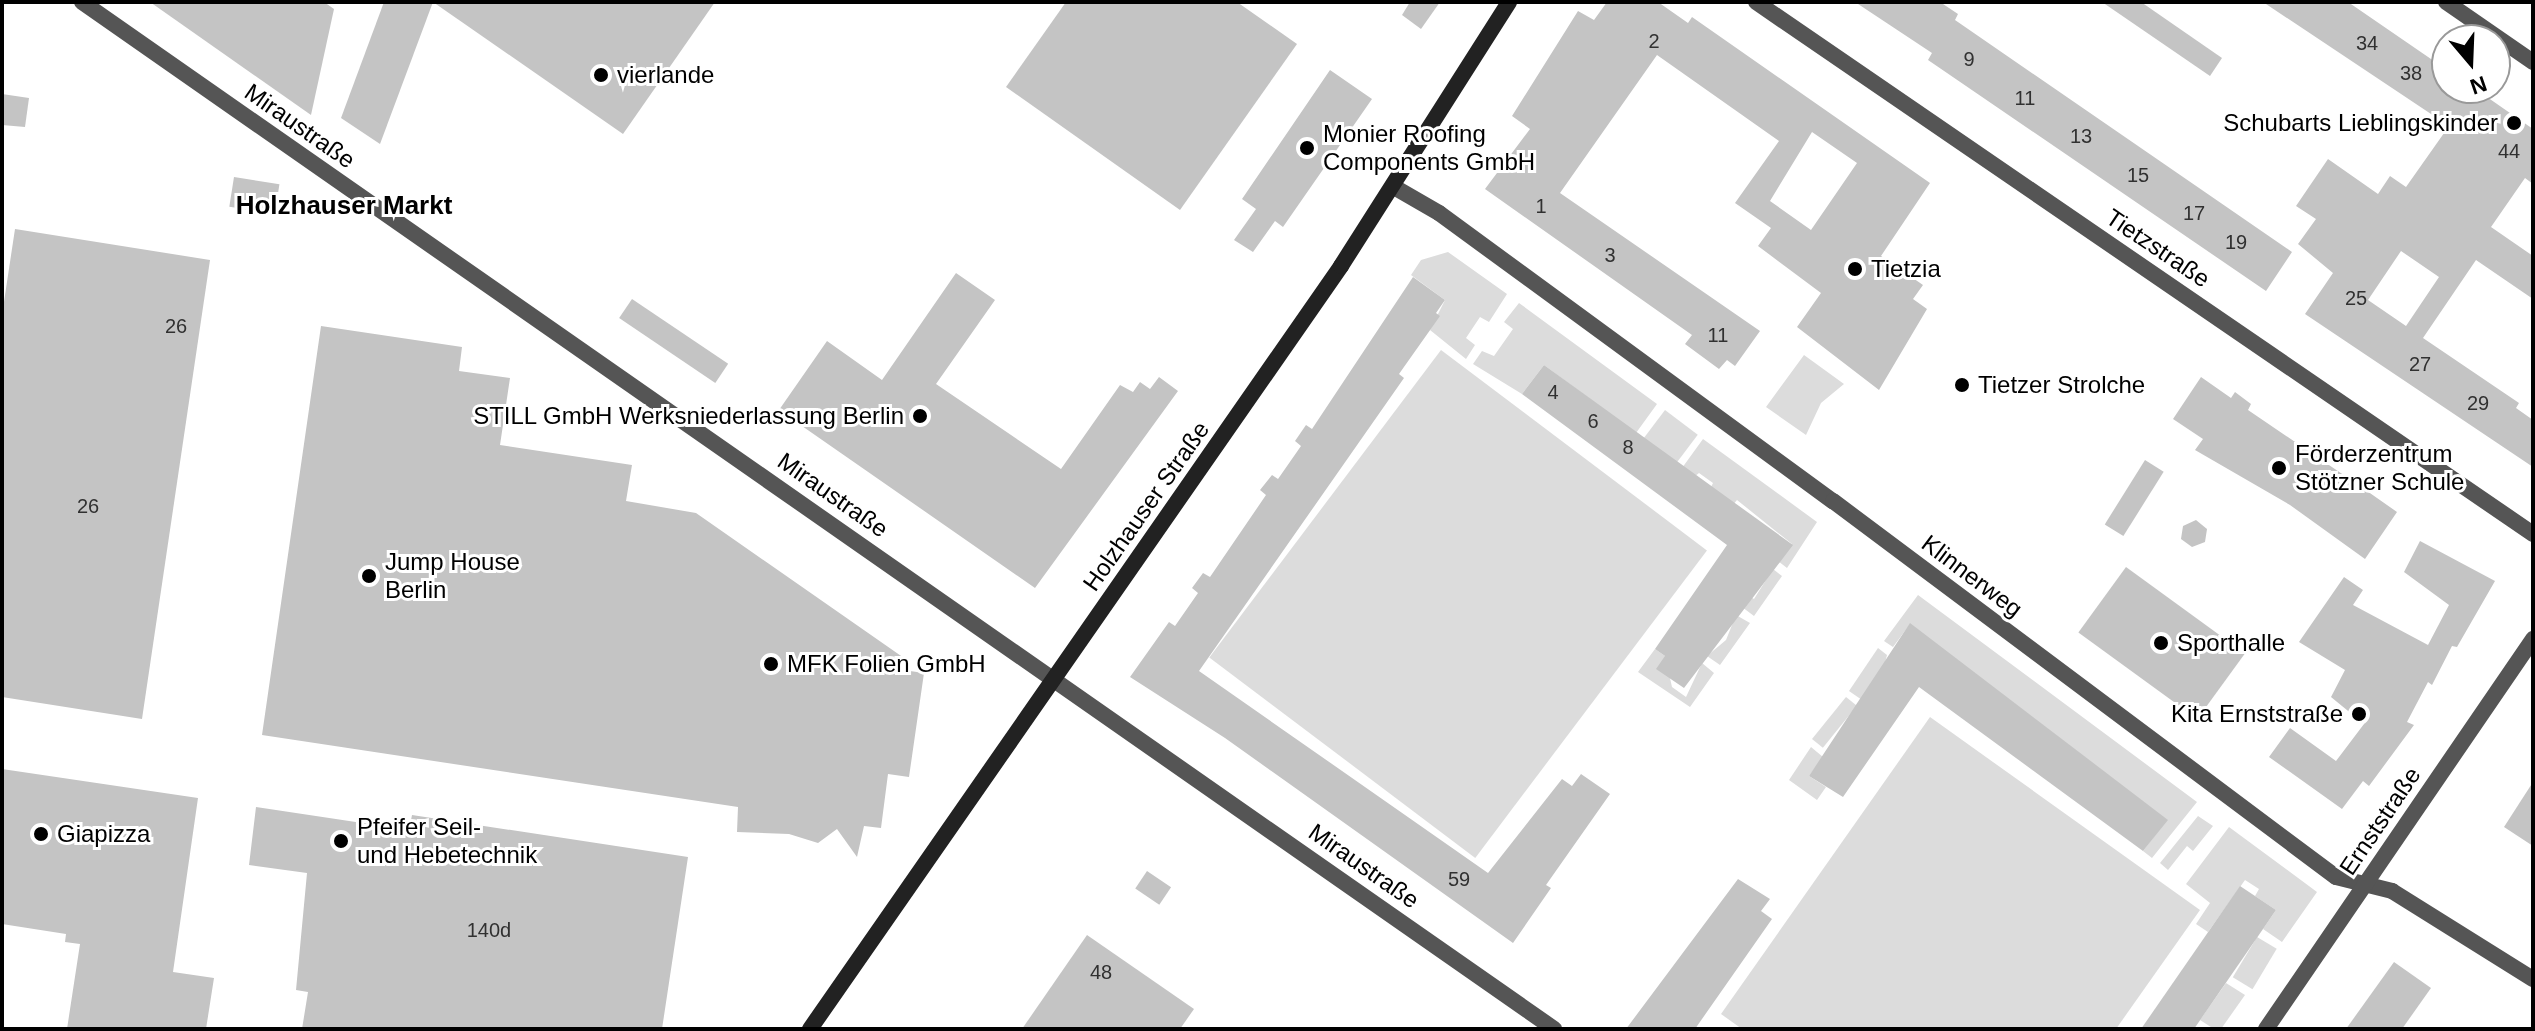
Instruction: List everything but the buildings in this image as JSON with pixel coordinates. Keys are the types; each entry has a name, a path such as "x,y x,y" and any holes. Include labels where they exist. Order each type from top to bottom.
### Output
{"main road":[{"name":"Holzhauser Straße","path":"810,1029 1394,187 1509,2"}],"street":[{"name":"Miraustraße","path":"82,2 1554,1029"},
{"name":"Tietzstraße","path":"1756,2 2533,534"},
{"path":"2446,2 2533,62"},
{"name":"Klinnerweg","path":"1394,187 1439,213 1833,501 2336,877 2392,891 2533,979"},
{"name":"Ernststraße","path":"2266,1029 2533,639"}],"shaded area":[{"path":"1448,252 1507,294 1489,322 1480,317 1466,338 1475,345 1466,359 1430,330 1445,300 1411,275 1421,260"},
{"path":"1519,303 1657,404 1636,433 1544,365 1522,394 1473,364 1482,351 1494,356 1513,329 1504,322"},
{"path":"1441,350 1707,550 1475,858 1209,657"},
{"path":"1804,355 1844,384 1821,403 1806,435 1766,407"},
{"path":"1665,410 1698,435 1676,463 1643,439"},
{"path":"1703,439 1817,522 1787,568 1778,561 1792,544 1737,500 1732,506 1710,489 1713,483 1699,473 1694,477 1682,468"},
{"path":"1773,569 1782,576 1754,616 1742,607 1749,596 1754,599"},
{"path":"1918,595 2197,802 2152,858 2143,851 2167,820 1910,624 1893,647 1884,641"},
{"path":"1736,615 1750,623 1720,665 1707,656 1726,640"},
{"path":"1878,648 1887,655 1884,667 1862,700 1849,691"},
{"path":"1655,649 1665,656 1672,687 1686,697 1702,663 1714,673 1690,707 1638,672"},
{"path":"1846,697 1857,706 1823,748 1812,739"},
{"path":"1930,717 2200,910 2116,1029 1742,1029 1721,1014"},
{"path":"1811,747 1823,757 1809,776 1826,787 1817,800 1789,780"},
{"path":"2198,816 2213,826 2193,851 2187,846 2168,870 2160,863"},
{"path":"2229,827 2317,892 2282,942 2263,929 2276,910 2255,896 2259,889 2245,880 2208,932 2196,924 2210,903 2186,884"},
{"path":"2257,937 2277,949 2253,989 2233,977"},
{"path":"2226,983 2245,995 2221,1029 2214,1029 2200,1020"}],"place":[{"name":"vierlande","path":"601,75"},
{"name":"Schubarts Lieblingskinder","path":"2514,123"},
{"name":"Monier Roofing Components GmbH","path":"1307,148"},
{"name":"Tietzia","path":"1855,269"},
{"name":"Tietzer Strolche","path":"1962,385"},
{"name":"STILL GmbH Werksniederlassung Berlin","path":"920,416"},
{"name":"Förderzentrum Stötzner Schule","path":"2279,468"},
{"name":"Jump House Berlin","path":"369,576"},
{"name":"Sporthalle","path":"2161,643"},
{"name":"MFK Folien GmbH","path":"771,664"},
{"name":"Kita Ernststraße","path":"2359,714"},
{"name":"Giapizza","path":"41,834"},
{"name":"Pfeifer Seil- und Hebetechnik","path":"341,841"}],"district":[{"name":"Holzhauser Markt","path":"344,206"}]}
